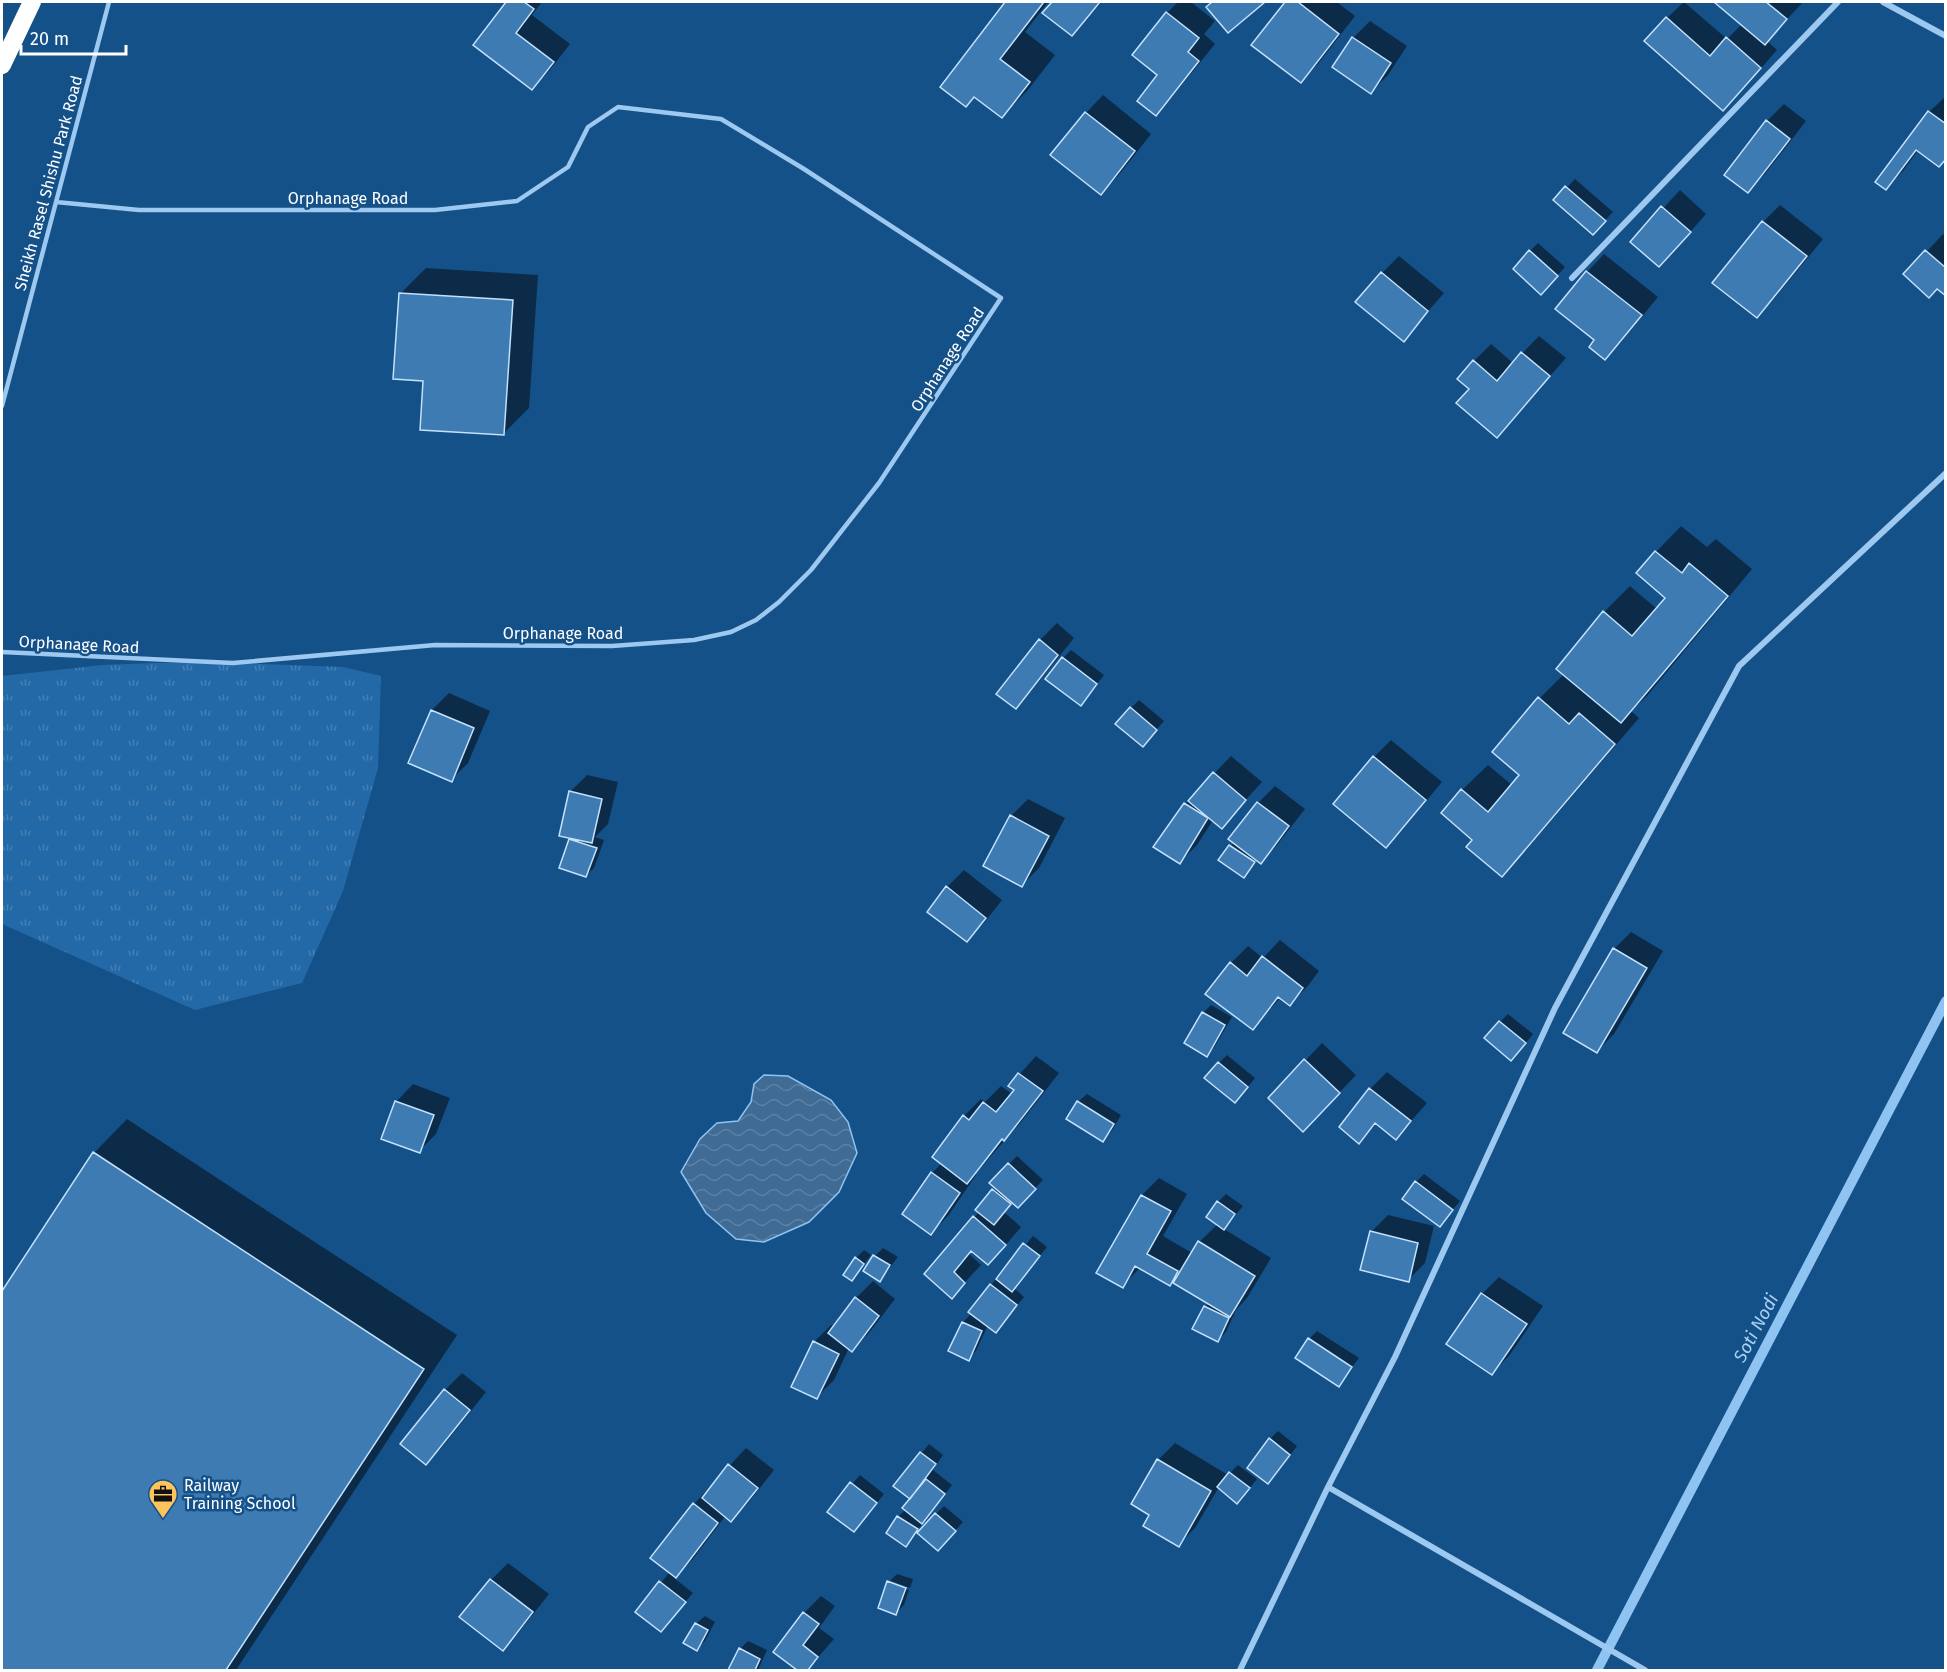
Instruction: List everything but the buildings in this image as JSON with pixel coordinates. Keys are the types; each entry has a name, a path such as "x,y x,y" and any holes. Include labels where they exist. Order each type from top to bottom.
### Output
{"highway":[{"path":"2,65 32,2"}],"street":[{"path":"1572,278 1838,2"},
{"path":"1883,2 1946,36"},
{"path":"1240,1671 1328,1488 1395,1357 1556,1008 1739,666 1946,472"},
{"path":"1328,1488 1453,1558 1645,1671"}],"lane":[{"name":"Sheikh Rasel Shishu Park Road","path":"2,406 109,2"},
{"name":"Orphanage Road","path":"2,652 233,663 435,645 612,646 694,640 731,632 756,620 779,602 811,570 879,483 1001,298 721,119 618,107 588,127 568,166 517,201 435,210 139,210 56,202"}],"green space":[{"path":"156,663 343,667 381,676 378,768 343,891 302,983 195,1010 2,924 2,676 103,665"}],"water":[{"path":"764,1075 788,1076 831,1100 848,1122 857,1153 839,1192 809,1222 764,1242 736,1239 706,1213 681,1172 700,1139 717,1123 738,1121 751,1102 754,1084"}],"waterway":[{"name":"Soti Nodi","path":"1597,1670 1946,1001"}],"place":[{"name":"Railway Training School","path":"163,1520"}]}
